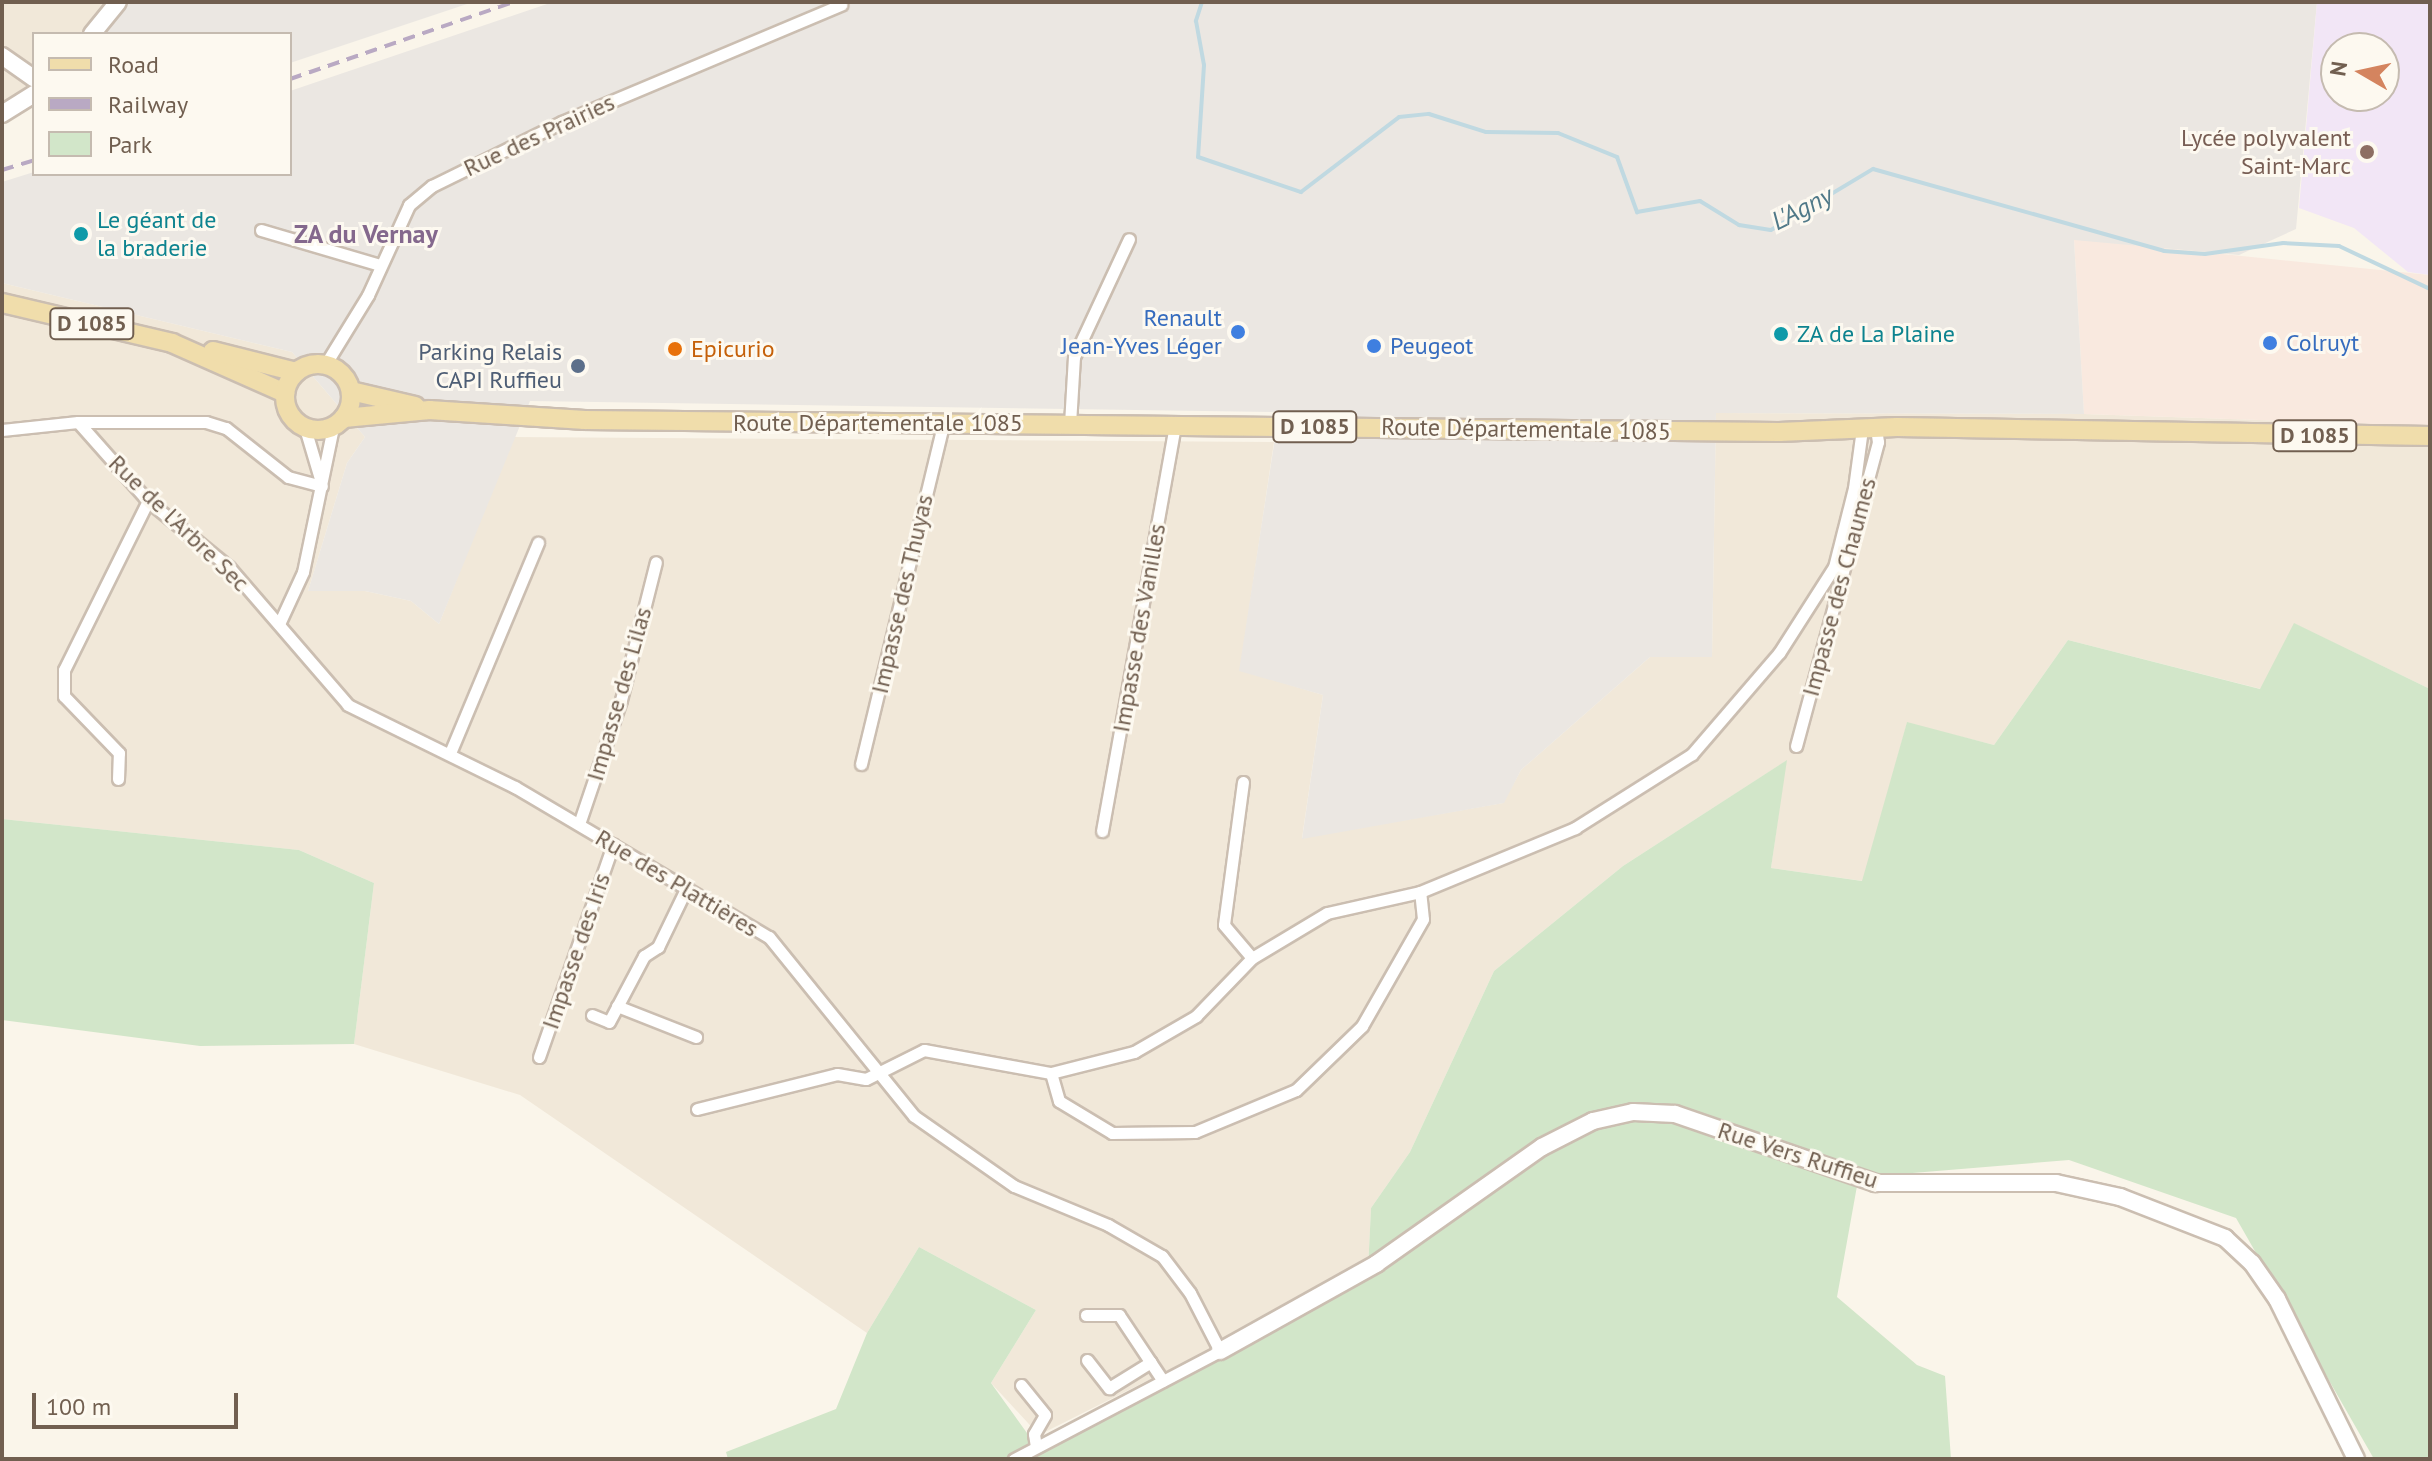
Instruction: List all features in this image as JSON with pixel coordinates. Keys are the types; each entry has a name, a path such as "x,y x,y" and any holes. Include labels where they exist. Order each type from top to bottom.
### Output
{"main road":[{"name":"D 1085","path":"7,304 296,372"},
{"name":"D 1085","path":"172,343 285,393"},
{"path":"325,365 346,379 351,391 338,422 305,428 286,407 285,393 296,372 325,365"},
{"name":"D 1085","path":"351,391 430,410"},
{"name":"Route Départementale 1085","path":"430,410 584,420 1869,428 2430,436"},
{"name":"D 1085","path":"338,422 430,410"}],"street":[{"path":"94,32 118,2"},
{"name":"Rue des Prairies","path":"325,365 368,295 409,205 446,178 562,122 841,5"},
{"path":"2,56 32,77"},
{"path":"2,114 32,95"},
{"path":"261,230 380,265"},
{"path":"1070,424 1074,357 1129,239"},
{"path":"2,430 78,422 206,422 226,428 288,477 322,486"},
{"name":"Rue de l'Arbre Sec","path":"78,422 148,501 229,567 279,624"},
{"path":"279,624 303,572 338,422"},
{"name":"Impasse des Thuyas","path":"861,764 943,424"},
{"name":"Impasse des Vanilles","path":"1102,831 1175,426"},
{"path":"305,428 322,486"},
{"path":"697,1109 837,1074 866,1079 924,1050 1051,1073 1134,1052 1196,1016 1252,958 1327,913 1420,892 1575,828 1692,754 1779,653 1834,567 1869,428"},
{"name":"Impasse des Chaumes","path":"1796,746 1878,442 1869,428"},
{"path":"118,779 119,753 64,696 64,670 148,501"},
{"path":"450,753 538,543"},
{"name":"Impasse des Lilas","path":"579,824 621,700 656,562"},
{"name":"Rue des Plattières","path":"279,624 348,705 450,753 579,824 769,937 876,1075 914,1116 983,1168 1137,1239 1162,1256 1190,1293 1220,1351"},
{"path":"1243,782 1224,925 1252,958"},
{"name":"Impasse des Iris","path":"539,1057 613,845"},
{"path":"592,1015 609,1022 644,956 658,947 687,887"},
{"path":"1051,1073 1059,1101 1112,1133 1195,1132 1296,1090 1362,1026 1423,919 1420,892"},
{"path":"617,1006 696,1037"},
{"name":"Rue Vers Ruffieu","path":"1220,1351 1376,1264 1542,1147 1593,1121 1633,1112 1675,1114 1875,1183 2056,1183 2120,1197 2225,1238 2252,1263 2277,1299 2356,1459"},
{"path":"1086,1315 1119,1315 1163,1381"},
{"path":"1014,1459 1220,1351"},
{"path":"1087,1360 1109,1388 1151,1362"},
{"path":"1021,1385 1045,1415 1034,1434 1036,1446"}],"shaded area":[{"path":"2,2 130,2 107,32 32,32 32,100 2,101"},
{"path":"130,2 473,2 292,62 292,32 107,32"},
{"name":"ZA de La Plaine","path":"553,2 2317,2 2296,229 2239,255 2074,240 2084,414 1716,413 1712,657 1650,657 1521,770 1504,803 1302,839 1323,695 1239,671 1279,412 530,401 439,624 411,601 365,591 308,591 347,463 365,437 292,352 2,283 2,182 32,173 32,176 292,176 292,90"},
{"name":"Lycée polyvalent Saint-Marc","path":"2317,2 2430,2 2430,275 2408,272 2354,228 2299,208"},
{"path":"2074,239 2430,275 2430,426 2084,414"},
{"path":"2,283 292,352 365,437 347,463 308,591 365,591 411,601 439,624 513,437 1274,442 1240,670 1323,695 1302,838 1503,803 1521,770 1650,657 1712,657 1716,413 2084,414 2430,426 2430,689 2295,624 2261,689 2068,640 1994,745 1907,723 1863,881 1771,868 1786,761 1623,866 1494,971 1410,1152 1371,1208 1368,1270 1039,1435 991,1383 1036,1310 919,1247 867,1333 520,1095 354,1044 374,883 299,850 2,819"}],"green space":[{"path":"2294,623 2430,689 2430,1459 2374,1459 2236,1218 2069,1160 1876,1176 1748,1146 1857,1186 1837,1297 1917,1365 1945,1376 1951,1459 728,1459 726,1452 836,1409 867,1333 919,1247 1036,1310 991,1383 1032,1440 1031,1449 1368,1270 1371,1208 1410,1152 1494,971 1623,866 1787,760 1771,868 1862,881 1907,722 1994,745 2068,640 2260,689"},
{"path":"2,819 299,850 374,883 354,1044 200,1046 2,1020"}],"waterway":[{"name":"L'Agny","path":"1202,2 1196,21 1204,65 1198,157 1301,192 1399,117 1429,114 1486,132 1558,133 1617,157 1637,212 1700,201 1739,225 1771,230 1873,169 2164,251 2205,254 2283,243 2339,246 2430,289"}],"railway":[{"path":"292,78 514,2"},
{"path":"2,170 32,161"}],"place":[{"name":"Lycée polyvalent Saint-Marc","path":"2367,152"},
{"name":"Le géant de la braderie","path":"81,234"},
{"name":"Renault Jean-Yves Léger","path":"1238,332"},
{"name":"ZA de La Plaine","path":"1781,334"},
{"name":"Colruyt","path":"2270,343"},
{"name":"Peugeot","path":"1374,346"},
{"name":"Epicurio","path":"675,349"},
{"name":"Parking Relais CAPI Ruffieu","path":"578,366"}],"district":[{"name":"ZA du Vernay","path":"366,234"}]}
